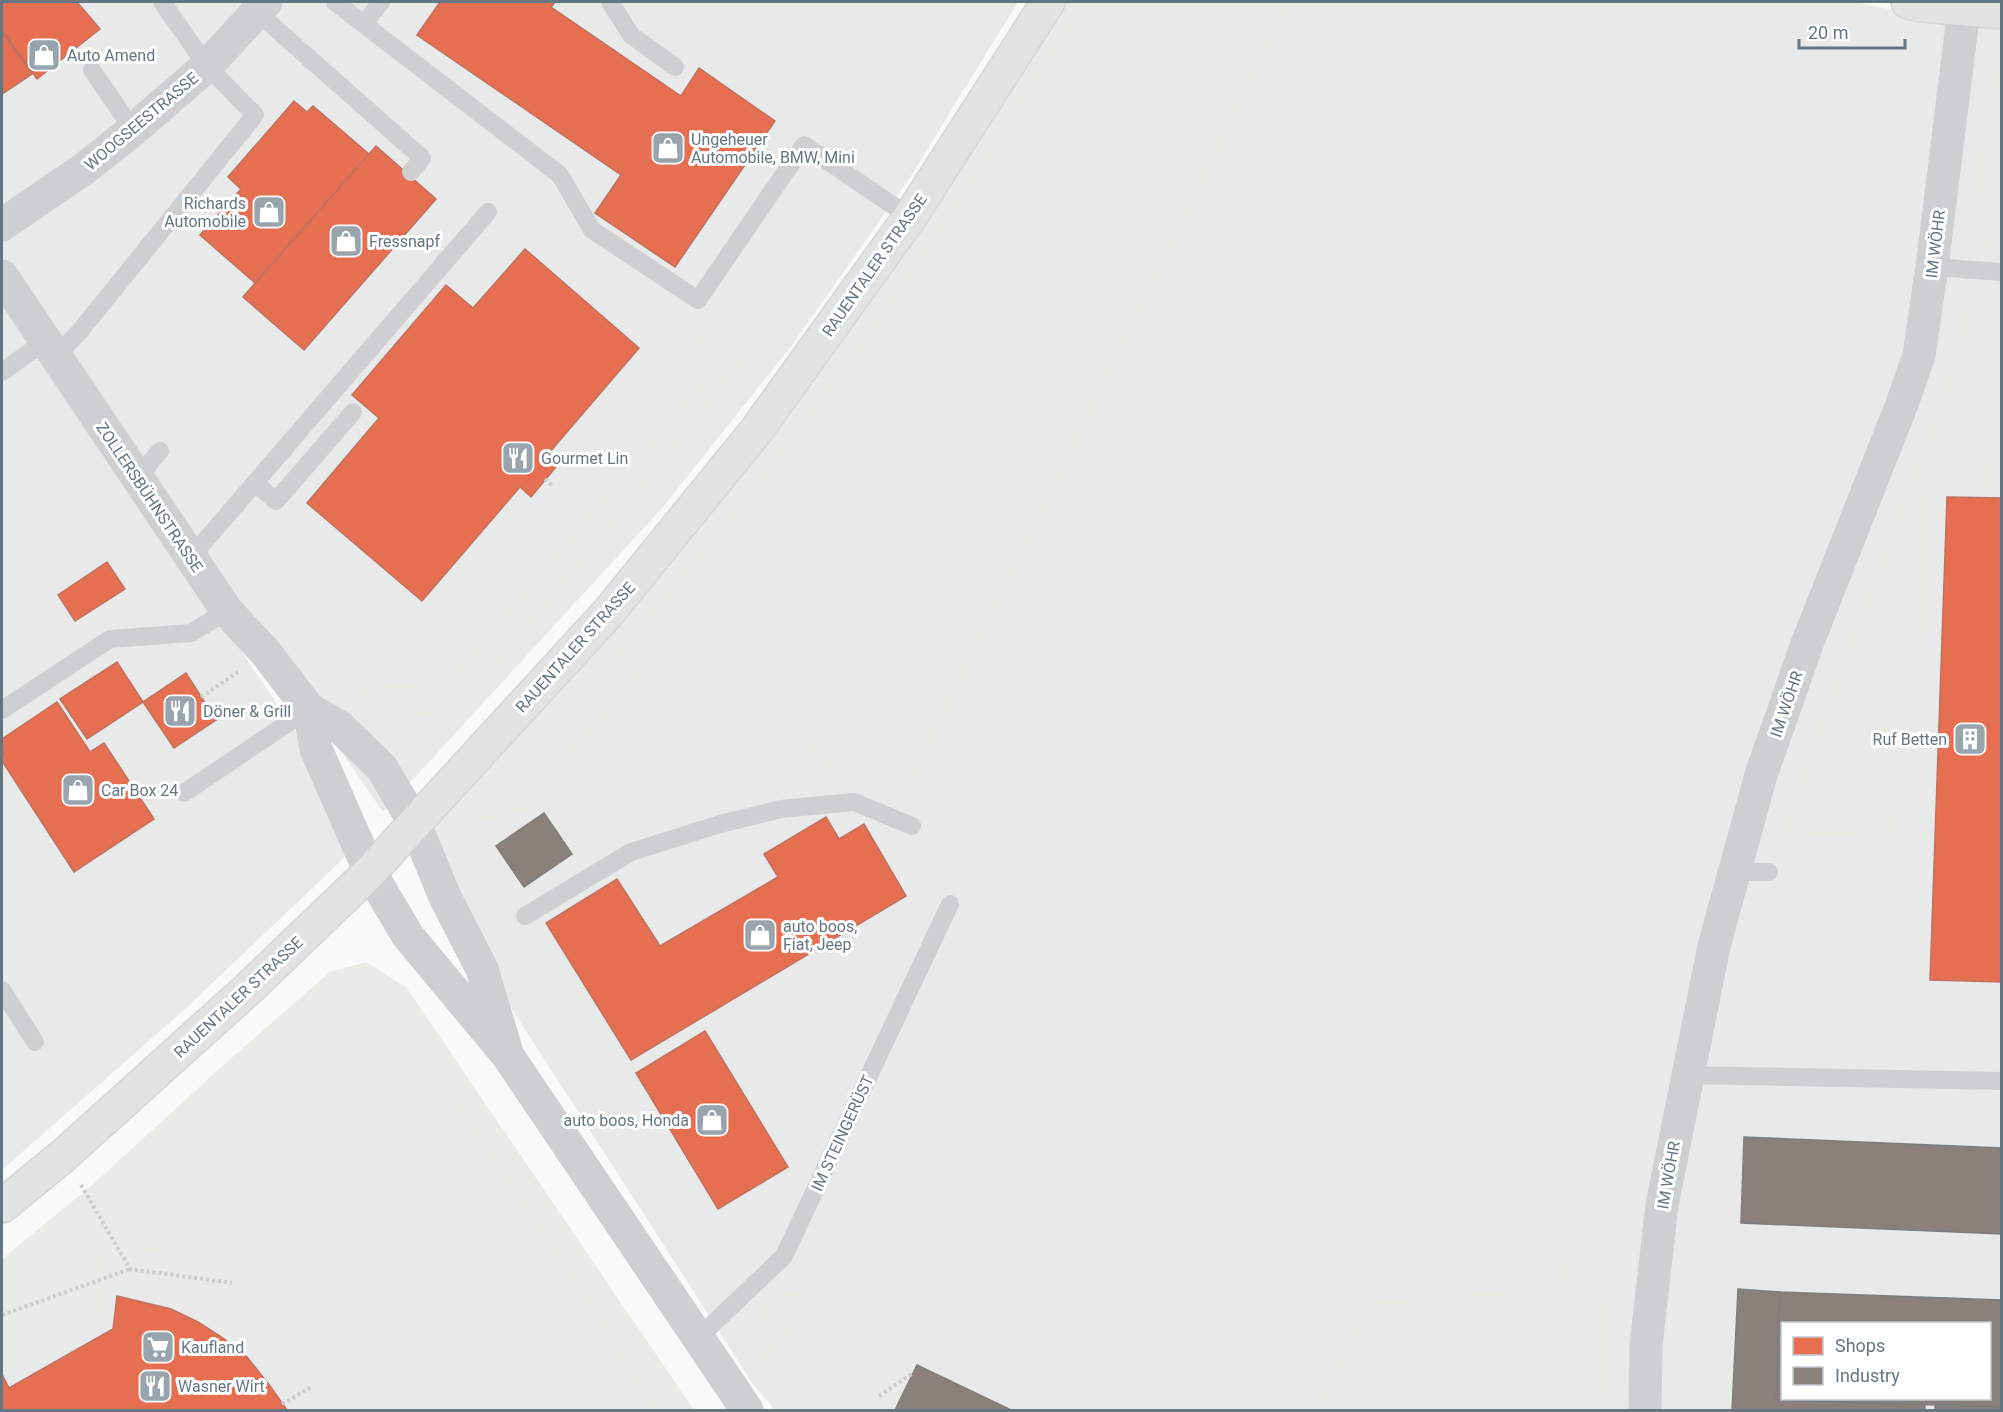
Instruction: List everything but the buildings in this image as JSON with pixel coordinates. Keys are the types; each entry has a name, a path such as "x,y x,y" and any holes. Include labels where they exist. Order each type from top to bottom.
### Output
{"street":[{"name":"RAUENTALER STRASSE","path":"2,1206 64,1155 248,989 370,872 614,605 756,431 910,217 1048,2"},
{"path":"1908,2 2001,12"},
{"name":"WOOGSEESTRASSE","path":"2,225 85,168 133,130 207,66 261,7"},
{"name":"IM WÖHR","path":"1645,1410 1646,1345 1662,1205 1714,946 1761,775 1807,644 1898,415 1919,355 1964,9"},
{"name":"ZOLLERSBÜHNSTRASSE","path":"2,276 227,611 266,654 309,710 340,727 382,768 415,824"},
{"name":"ZOLLERSBÜHNSTRASSE","path":"309,710 316,749 370,872"},
{"path":"415,824 445,897 482,969 508,1056"},
{"path":"370,872 408,936 508,1056 747,1410"}],"lane":[{"path":"2,372 51,349 80,330 255,114 207,66 162,2"},
{"path":"335,2 560,175 592,230 698,300 804,144 910,217"},
{"path":"364,24 381,2"},
{"path":"610,2 631,36 675,67"},
{"path":"261,7 422,158 411,172"},
{"path":"92,70 133,130"},
{"path":"191,557 488,212"},
{"path":"1932,267 2001,272"},
{"path":"255,483 276,501 353,412"},
{"path":"137,477 160,451"},
{"path":"2,710 110,639 191,633 227,611"},
{"path":"184,793 309,710"},
{"path":"525,916 631,852 720,824 771,812 854,802 912,826"},
{"path":"1734,872 1769,872"},
{"name":"IM STEINGERÜST","path":"699,1337 784,1256 950,904"},
{"path":"2,990 35,1042"},
{"path":"1687,1075 2001,1081"}],"path":[{"path":"545,479 553,486"},
{"path":"201,697 266,654"},
{"path":"64,1155 130,1269"},
{"path":"2,1315 130,1269 232,1283"},
{"path":"879,1396 913,1373"},
{"path":"282,1404 313,1386"}],"shaded area":[{"path":"2,2 250,2 212,48 80,156 2,205"},
{"path":"280,2 1018,2 909,179 792,345 663,507 383,812 2,260 2,238"},
{"path":"1045,2 1855,2 1917,15 2001,20 2001,1410 775,1410 753,1384 404,841 680,533"},
{"path":"1081,2 1293,2 904,804 832,770 773,719 730,747 541,808 471,825 485,802 502,785 520,779 533,790 638,671 616,651 733,510 870,328"},
{"path":"2001,64 2001,235 1985,251 1971,250 1966,243 1985,99 1996,70"},
{"path":"1980,291 1991,295 2001,305 2002,344 1994,490 1932,489 1923,683 1902,704 1899,840 1781,833 1808,748 1937,404 1955,347 1965,297"},
{"path":"2,294 366,837 185,1009 2,1170"},
{"path":"707,327 749,356 625,514 488,679 463,703 432,716 403,718 376,707 353,686 365,673 377,686 446,680 709,371 686,353"},
{"path":"366,962 406,987 694,1410 653,1410 451,1098 193,1248 105,1257 104,1314 7,1369 2,1360 2,1259 91,1186 330,972"},
{"path":"451,1098 653,1410 2,1410 2,1360 7,1369 105,1257 193,1248"},
{"path":"1572,1232 1617,1235 1604,1410 1314,1410 1366,1302 1556,1287"},
{"path":"793,1290 817,1300 808,1312 917,1365 880,1381 881,1365 885,1355 804,1316 762,1368 754,1339 760,1308 777,1292"}],"place":[{"name":"Auto Amend","path":"44,55"},
{"name":"Ungeheuer Automobile, BMW, Mini","path":"668,148"},
{"name":"Richards Automobile","path":"269,212"},
{"name":"Fressnapf","path":"346,241"},
{"name":"Gourmet Lin","path":"518,458"},
{"name":"Döner & Grill","path":"180,711"},
{"name":"Ruf Betten","path":"1970,739"},
{"name":"Car Box 24","path":"78,790"},
{"name":"auto boos, Fiat, Jeep","path":"760,935"},
{"name":"auto boos, Honda","path":"712,1120"},
{"name":"Kaufland","path":"158,1347"},
{"name":"Wasner Wirt","path":"155,1386"}]}
